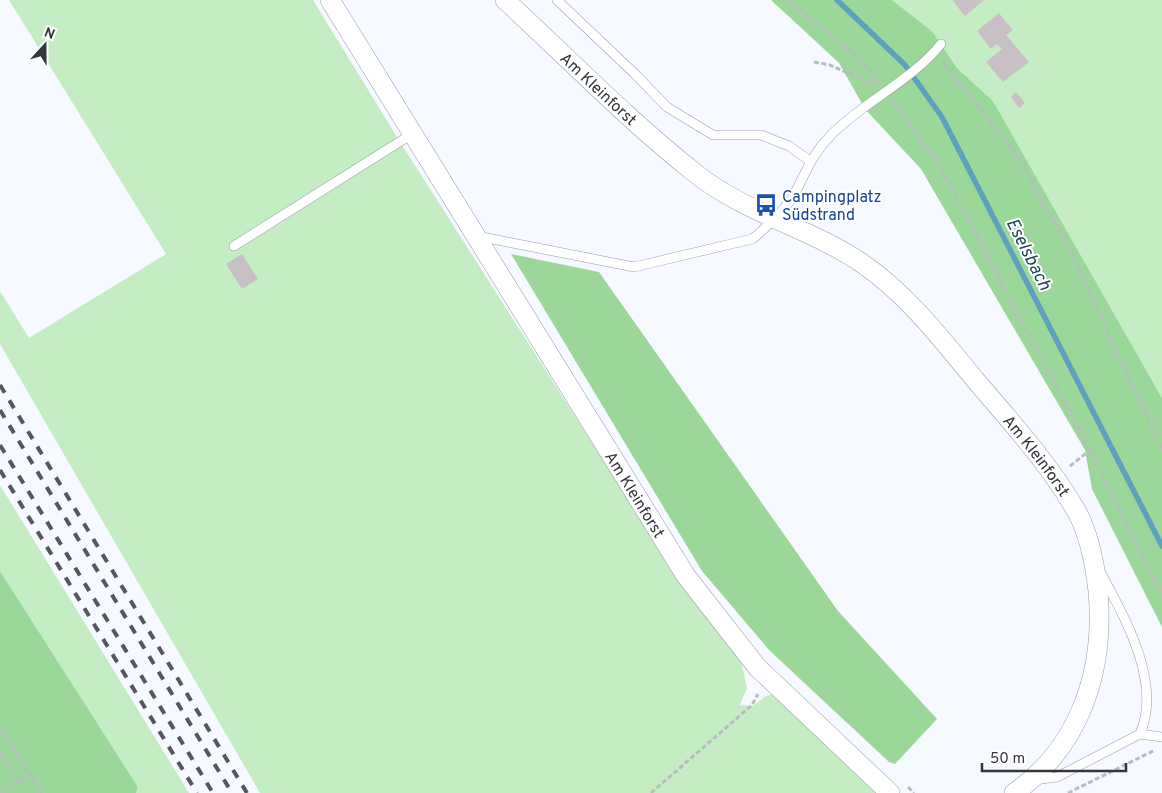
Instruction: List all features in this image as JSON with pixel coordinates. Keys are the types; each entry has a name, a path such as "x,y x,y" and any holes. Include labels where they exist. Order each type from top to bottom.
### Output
{"street":[{"name":"Am Kleinforst","path":"330,0 686,576 757,668 899,790"},
{"name":"Am Kleinforst","path":"505,0 622,110 696,175 723,193 772,219 816,238 863,264 898,292 1021,434 1078,514 1095,563 1100,623 1099,649 1092,681 1079,715 1060,746 1032,780 1014,793"}],"lane":[{"path":"557,0 636,74 667,107 713,135 762,135 789,146 810,161"},
{"path":"475,235 634,267 752,239 764,231 772,219 791,200 810,161 832,134 921,65 941,44"},
{"path":"234,246 412,134"},
{"path":"1095,563 1150,664 1152,706 1148,722 1140,734 1162,737"},
{"name":"Am Kleinforst","path":"1032,780 1057,777 1140,734"}],"path":[{"path":"788,0 860,59 938,162 1090,450 1162,596"},
{"path":"935,52 1023,163 1045,210 1060,229 1162,449"},
{"path":"814,62 830,65 859,76 886,91"},
{"path":"1054,480 1090,450"},
{"path":"651,793 752,705 767,677"},
{"path":"0,728 41,793"},
{"path":"1068,793 1162,746"},
{"path":"0,752 20,784"},
{"path":"0,791 20,784 30,777"},
{"path":"899,790 914,793"}],"green space":[{"path":"9,0 313,0 400,142 688,593 741,661 747,688 740,705 753,706 766,696 778,693 885,793 260,793 0,344 0,291 29,338 166,254"},
{"path":"771,0 892,0 932,31 957,68 993,101 1162,398 1162,627 1092,489 1085,450 921,169 865,109 839,63"},
{"path":"892,0 1162,0 1162,398 993,101 957,68 932,31"},
{"path":"511,254 599,272 838,611 937,719 895,764 889,762 769,650 702,571"},
{"path":"0,485 189,793 136,793 138,787 0,571"},
{"path":"0,571 138,787 136,793 0,793"}],"building":[{"path":"952,0 984,0 965,16"},
{"path":"999,13 1013,30 1006,35 1029,62 1003,82 986,62 1002,49 997,44 991,49 977,31"},
{"path":"1016,92 1025,103 1019,108 1011,97"},
{"path":"242,254 258,279 242,289 226,264"}],"waterway":[{"name":"Eselsbach","path":"837,0 905,65 942,117 1162,546"}],"railway":[{"path":"0,385 247,793"},
{"path":"0,410 232,793"},
{"path":"0,445 213,793"},
{"path":"0,470 197,793"}],"place":[{"name":"Campingplatz Südstrand","path":"766,205"}]}
